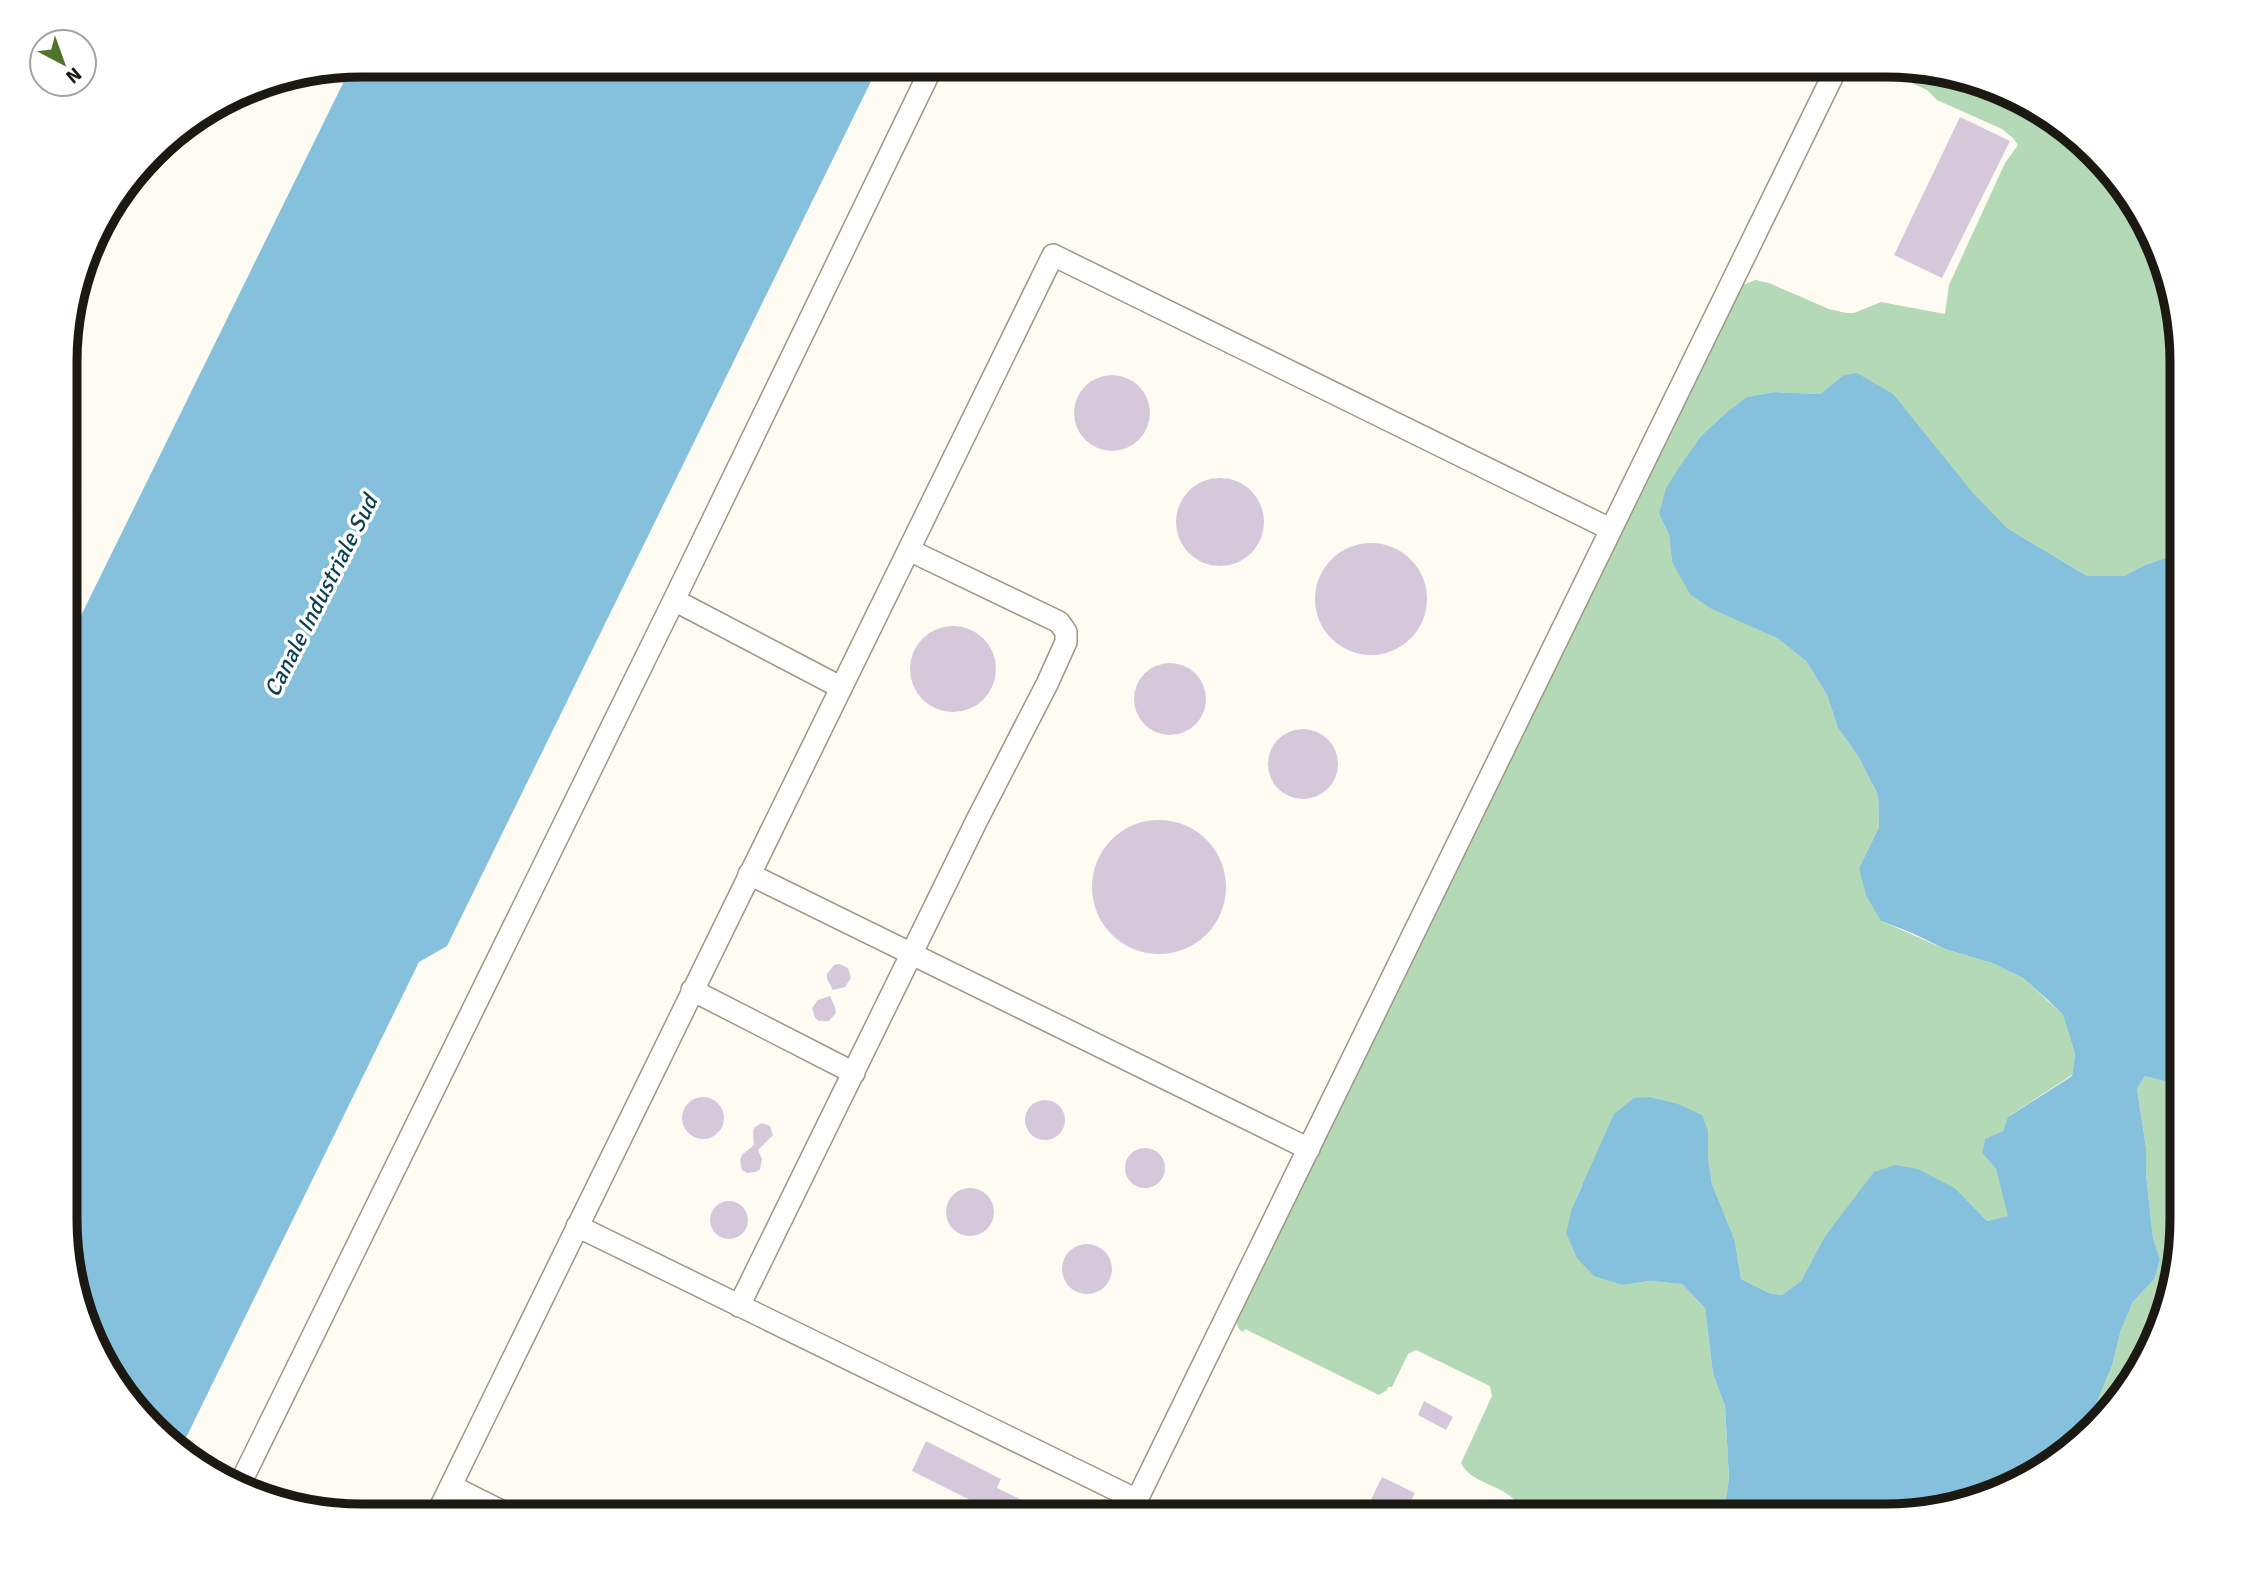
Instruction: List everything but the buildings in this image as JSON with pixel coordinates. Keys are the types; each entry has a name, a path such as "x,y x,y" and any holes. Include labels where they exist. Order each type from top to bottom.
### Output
{"lane":[{"path":"243,1478 927,77"},
{"path":"1135,1504 1832,77"},
{"path":"442,1504 1053,255 1610,528"},
{"path":"739,1306 1066,642 1066,632 1059,622 909,550"},
{"path":"674,600 840,687"},
{"path":"749,874 1309,1149"},
{"path":"692,990 854,1073"},
{"path":"578,1226 1125,1504"},
{"path":"451,1486 487,1504"}],"green space":[{"path":"1900,78 1940,82 1976,92 2011,106 2043,125 2073,148 2099,174 2122,204 2141,236 2155,271 2168,325 2170,556 2124,576 2087,576 2007,528 1844,375 1820,394 1775,392 1748,397 1728,411 1702,435 1659,514 1669,535 1672,562 1751,625 1777,638 1806,661 1827,695 1838,728 1858,756 1878,795 1879,827 1859,868 1881,921 1945,949 1992,963 2023,978 2063,1015 2075,1054 2072,1075 2009,1116 2003,1131 1985,1140 1982,1153 1996,1169 2009,1216 1987,1221 1956,1189 1874,1173 1825,1236 1801,1281 1782,1295 1769,1293 1741,1279 1735,1241 1712,1184 1708,1131 1582,1185 1572,1208 1623,1285 1650,1281 1682,1284 1705,1308 1713,1374 1725,1406 1729,1479 1725,1504 1517,1504 1507,1494 1466,1471 1461,1463 1492,1396 1490,1386 1416,1350 1408,1354 1392,1387 1379,1395 1245,1329 1243,1332 1238,1328 1237,1319 1740,286 1755,280 1769,283 1829,309 1846,313 1854,313 1881,302 1945,314 1949,285 2005,163 2018,145 2002,129 1937,100 1927,90"},
{"path":"2145,1076 2170,1083 2168,1256 2155,1310 2141,1345 2122,1377 2092,1414 2112,1366 2121,1330 2133,1302 2155,1278 2160,1259 2153,1238 2146,1147 2137,1089"}],"water":[{"name":"Canale Industriale Sud","path":"873,77 447,946 419,962 184,1441 148,1407 115,1361 92,1310 79,1256 77,624 346,78"},
{"path":"1857,373 1893,394 1973,493 2007,528 2087,576 2124,576 2170,556 2170,1083 2145,1076 2137,1089 2146,1147 2153,1238 2160,1259 2155,1278 2133,1302 2121,1330 2112,1366 2092,1414 2058,1445 2027,1466 1976,1489 1922,1502 1725,1504 1729,1479 1725,1406 1713,1374 1705,1308 1682,1284 1650,1281 1623,1285 1594,1276 1577,1258 1566,1233 1572,1208 1614,1114 1634,1098 1649,1097 1678,1104 1702,1115 1708,1131 1712,1184 1735,1241 1741,1279 1769,1293 1782,1295 1801,1281 1825,1236 1874,1172 1895,1165 1918,1169 1956,1189 1987,1221 2008,1216 1996,1169 1982,1153 1985,1139 2003,1131 2008,1117 2072,1076 2075,1054 2063,1015 2023,978 1992,963 1945,949 1881,921 1866,895 1859,868 1879,827 1878,795 1858,756 1838,728 1827,695 1806,661 1777,638 1710,608 1690,594 1672,562 1669,535 1659,514 1666,488 1702,435 1747,397 1775,392 1820,394 1844,375"}]}
